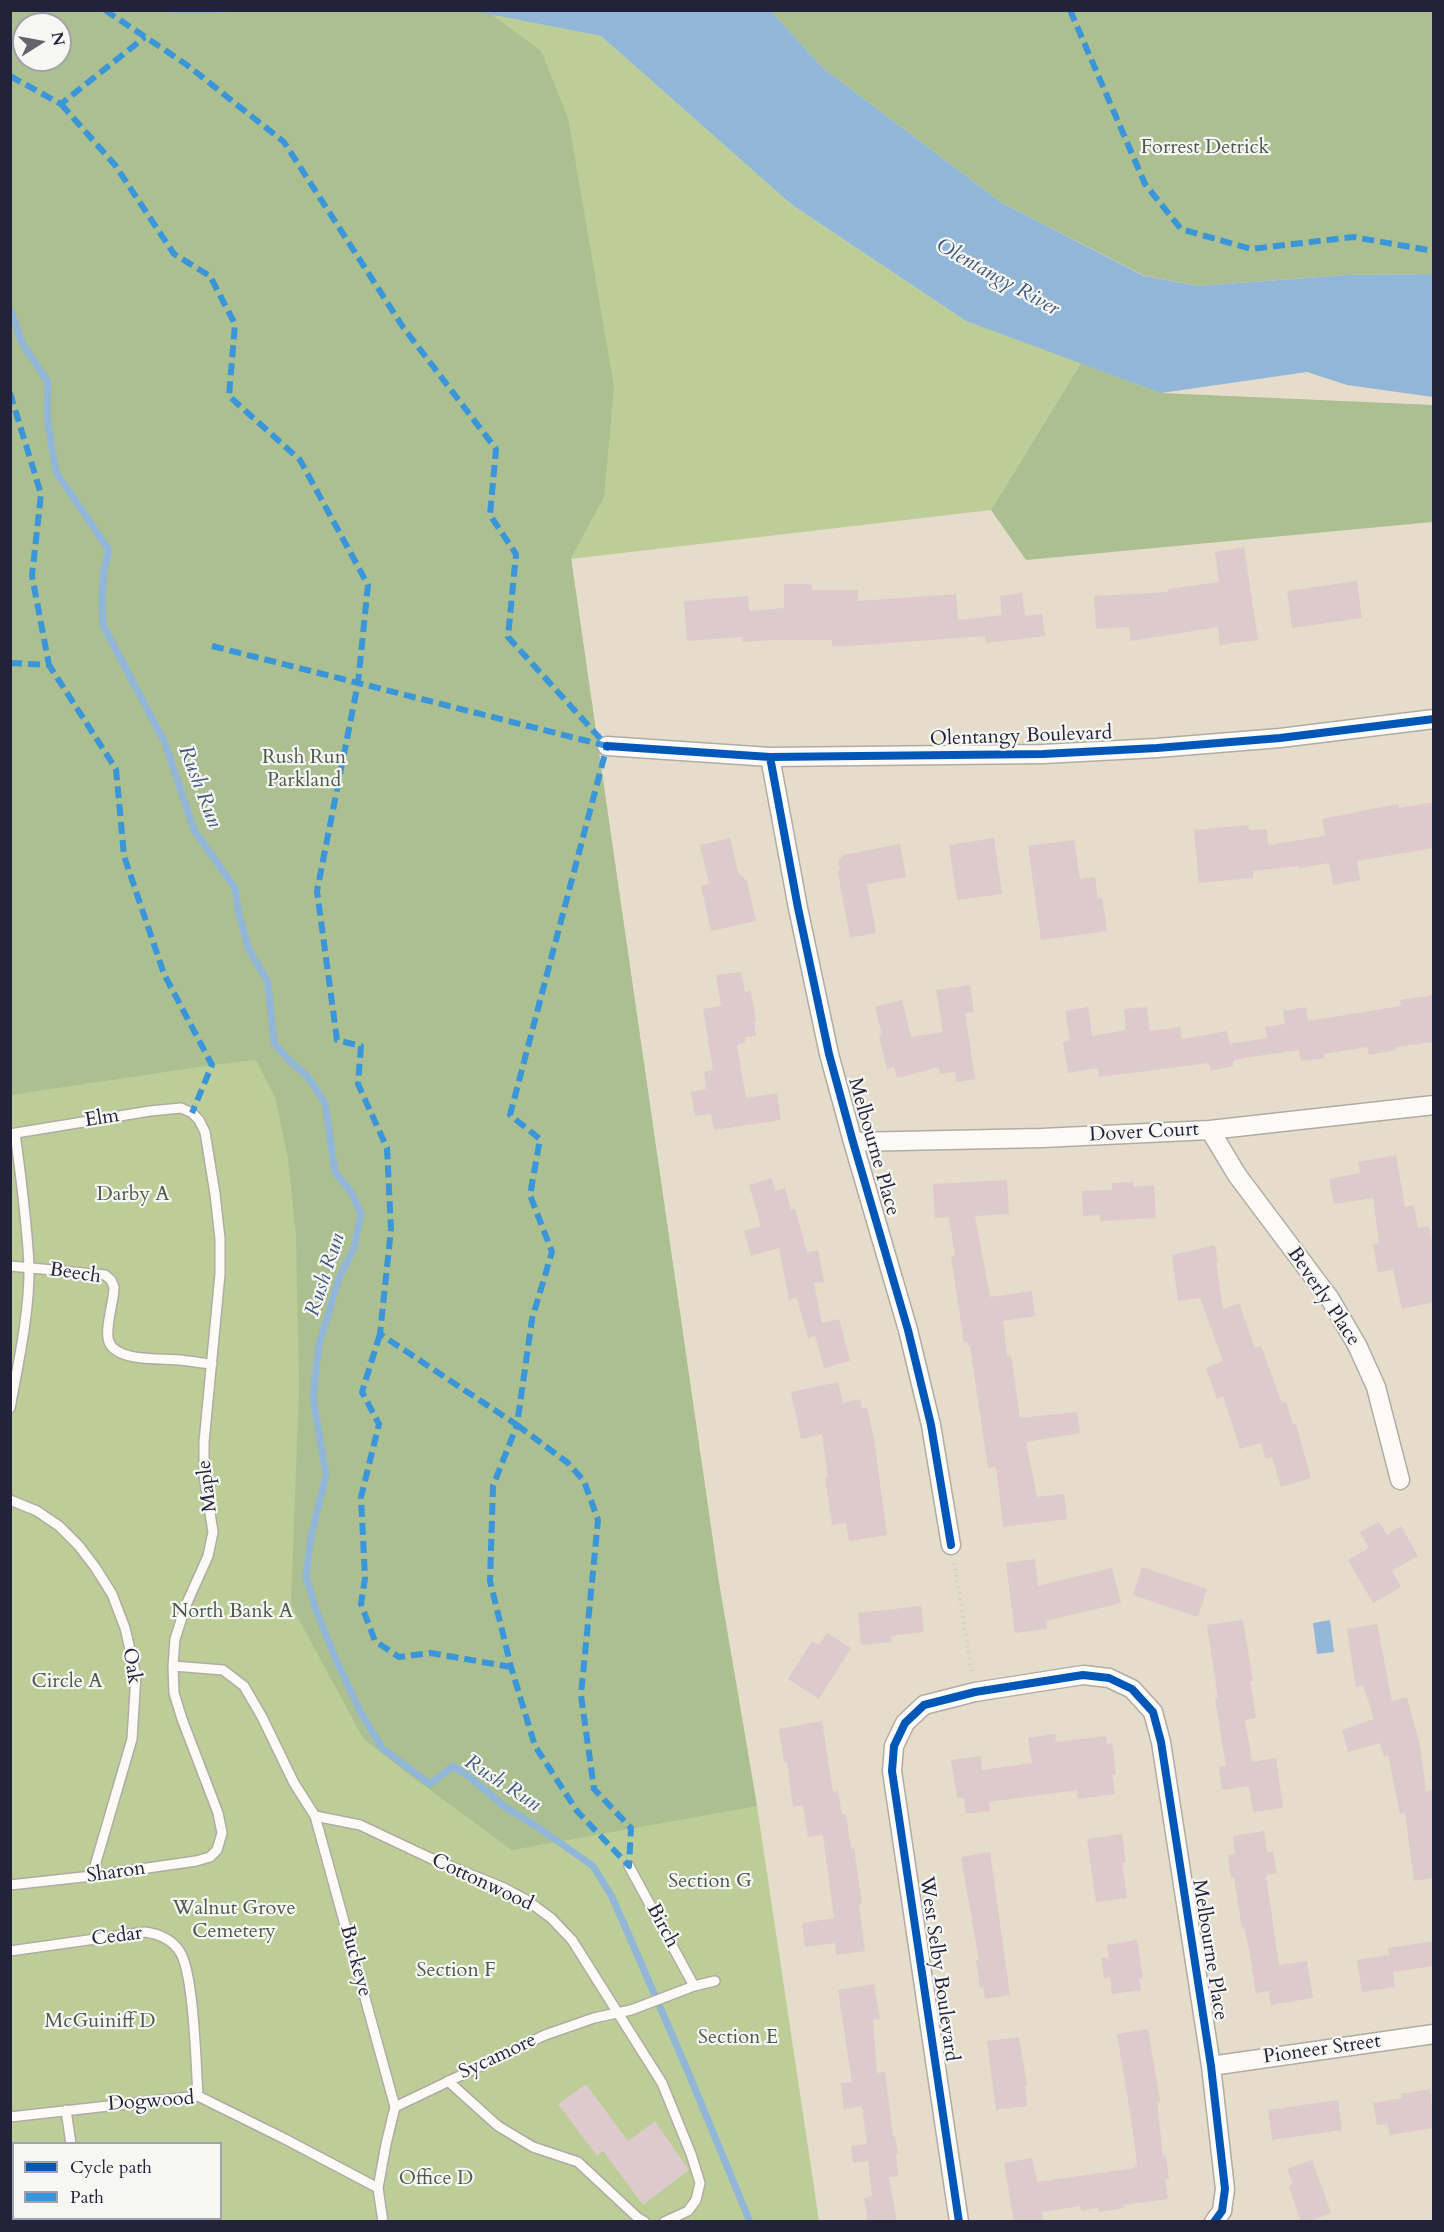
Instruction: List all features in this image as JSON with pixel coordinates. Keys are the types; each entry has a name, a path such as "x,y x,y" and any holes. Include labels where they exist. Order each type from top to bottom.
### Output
{"street":[{"name":"Olentangy Boulevard","path":"608,746 770,757 1043,754 1157,748 1348,731 1434,719"},
{"name":"Melbourne Place","path":"770,757 805,941 830,1054 913,1351 931,1425 951,1545"},
{"name":"Dover Court","path":"853,1142 1042,1138 1210,1130 1434,1105"},
{"name":"Beverly Place","path":"1210,1130 1237,1175 1330,1299 1357,1345 1376,1387 1400,1480"},
{"name":"Melbourne Place","path":"975,1692 1083,1675 1109,1678 1132,1689 1153,1712 1161,1742 1211,2066 1225,2189 1222,2211 1214,2222"},
{"name":"West Selby Boulevard","path":"959,2222 892,1771 894,1746 905,1724 924,1705 975,1692"},
{"name":"Pioneer Street","path":"1211,2066 1434,2034"}],"lane":[{"name":"Elm","path":"13,1133 150,1111 181,1108 192,1113"},
{"name":"Maple","path":"192,1113 199,1120 205,1132 220,1239 220,1274 204,1443 204,1464 213,1532 208,1556 186,1605 175,1639 173,1666 174,1693 218,1813 222,1833 218,1850"},
{"path":"10,1408 26,1309 29,1267 24,1200 13,1133"},
{"name":"Beech","path":"10,1266 105,1275 114,1287 108,1333 109,1343 115,1350 124,1355 140,1358 179,1359 212,1364"},
{"name":"Oak","path":"10,1500 37,1511 59,1526 79,1546 95,1567 112,1594 125,1628 136,1675 132,1739 92,1876"},
{"path":"173,1666 223,1670 244,1686 294,1783 315,1816"},
{"name":"Cottonwood","path":"315,1816 360,1826 528,1901 551,1918 572,1940 662,2084 691,2154 700,2183 696,2200 688,2211 664,2222"},
{"name":"Buckeye","path":"315,1816 395,2107"},
{"name":"Sharon","path":"10,1885 196,1861 210,1857 218,1850"},
{"name":"Birch","path":"629,1866 694,1986"},
{"name":"Cedar","path":"10,1951 145,1932 159,1934 170,1942 182,1955 188,1984 198,2096"},
{"name":"Sycamore","path":"395,2107 545,2035 632,2010 694,1986 715,1981"},
{"path":"448,2081 498,2126 533,2147 578,2162 645,2222"},
{"name":"Dogwood","path":"10,2117 198,2096 378,2188"},
{"path":"383,2222 378,2188 395,2107"},
{"path":"66,2110 71,2142"}],"path":[{"path":"951,1545 975,1692"}],"green space":[{"path":"166,10 172,13 220,13 238,10 474,10 601,36 791,204 966,321 1081,363 991,510 571,559 719,1583 757,1806 819,2221 11,2221 11,11"},
{"name":"Rush Run Parkland","path":"166,10 172,13 220,13 238,10 474,10 491,14 541,51 568,118 614,387 604,497 571,558 719,1583 757,1806 512,1850 363,1738 291,1605 299,1389 296,1235 288,1158 275,1097 256,1060 11,1095 11,11"},
{"name":"Forrest Detrick","path":"771,11 1433,11 1433,274 1346,275 1199,286 1145,276 1002,203 823,68"},
{"path":"1081,363 1161,393 1433,405 1433,522 1026,560 991,510"}],"water":[{"path":"166,11 238,11 172,13"},
{"name":"Olentangy River","path":"474,11 771,11 823,68 1002,203 1144,276 1199,286 1346,275 1433,274 1433,397 1347,385 1307,372 1161,393 966,321 791,204 601,36"},
{"path":"1330,1620 1334,1652 1317,1654 1313,1623"}],"building":[{"path":"1244,547 1258,640 1220,645 1218,627 1131,641 1129,627 1096,629 1094,596 1168,592 1168,589 1219,582 1215,552"},
{"path":"1357,581 1362,618 1292,628 1287,591"},
{"path":"784,584 812,584 812,590 858,590 858,601 956,594 958,620 1002,615 1000,596 1022,593 1025,616 1042,614 1045,636 986,643 985,636 850,646 832,646 832,640 743,642 742,637 687,641 684,601 748,596 749,611 784,608"},
{"path":"1434,802 1434,848 1357,861 1360,880 1333,885 1329,863 1299,868 1299,866 1253,871 1253,878 1199,883 1194,830 1248,825 1249,830 1267,829 1268,845 1325,836 1322,819 1398,804 1399,808"},
{"path":"730,838 738,873 747,881 756,921 711,931 701,886 709,884 700,845"},
{"path":"994,838 1002,894 957,900 949,845"},
{"path":"1074,840 1080,879 1095,877 1098,899 1102,898 1107,931 1041,940 1028,846"},
{"path":"900,844 906,877 867,884 876,933 850,938 838,862 843,855"},
{"path":"741,972 745,992 751,991 756,1021 754,1022 756,1036 745,1037 745,1043 737,1045 746,1098 777,1093 781,1120 714,1130 711,1114 695,1116 691,1092 706,1089 704,1072 713,1070 703,1009 721,1006 716,975"},
{"path":"970,985 974,1012 965,1013 975,1079 956,1082 955,1072 940,1074 939,1067 897,1078 894,1067 887,1069 875,1007 902,1000 911,1037 943,1032 936,990"},
{"path":"1434,995 1434,1042 1396,1047 1396,1050 1369,1055 1367,1047 1324,1054 1325,1058 1301,1061 1299,1050 1244,1058 1233,1061 1233,1066 1211,1071 1209,1063 1099,1077 1098,1068 1068,1073 1063,1042 1070,1041 1065,1011 1088,1007 1092,1036 1126,1030 1124,1009 1147,1007 1150,1031 1180,1027 1182,1039 1227,1031 1229,1044 1267,1038 1265,1027 1285,1024 1283,1011 1306,1007 1308,1021 1401,1006 1400,1000"},
{"path":"1396,1155 1405,1207 1414,1205 1418,1228 1429,1226 1434,1254 1434,1302 1402,1309 1393,1270 1378,1272 1373,1244 1379,1243 1373,1198 1334,1204 1329,1179 1360,1173 1358,1162"},
{"path":"772,1178 775,1191 785,1188 791,1210 795,1209 807,1252 818,1250 824,1282 814,1283 822,1323 839,1319 850,1361 824,1368 815,1336 808,1338 797,1298 789,1300 779,1248 751,1256 744,1231 761,1226 749,1185"},
{"path":"1007,1180 1009,1214 975,1216 990,1297 1032,1291 1035,1316 1003,1321 1007,1356 1011,1355 1020,1418 1077,1412 1080,1433 1026,1442 1037,1497 1064,1494 1067,1519 1003,1527 996,1467 988,1468 970,1346 967,1341 964,1342 951,1257 955,1256 949,1217 935,1218 933,1184"},
{"path":"1133,1182 1133,1187 1154,1185 1156,1218 1100,1221 1100,1215 1083,1216 1082,1191 1112,1190 1112,1183"},
{"path":"1215,1245 1223,1309 1239,1303 1255,1348 1261,1346 1282,1403 1286,1402 1293,1425 1296,1424 1311,1478 1281,1487 1272,1457 1266,1459 1261,1443 1240,1449 1223,1396 1217,1399 1206,1368 1223,1361 1200,1298 1178,1301 1172,1255"},
{"path":"838,1382 843,1403 860,1399 862,1409 867,1407 874,1439 887,1535 849,1541 846,1523 832,1525 822,1434 801,1439 791,1392"},
{"path":"1379,1522 1387,1535 1401,1526 1418,1556 1392,1571 1401,1587 1373,1603 1348,1560 1369,1548 1360,1532"},
{"path":"1035,1559 1038,1586 1112,1568 1121,1603 1046,1621 1047,1629 1015,1633 1006,1563"},
{"path":"1142,1567 1207,1589 1198,1617 1133,1595"},
{"path":"921,1606 924,1632 891,1636 892,1642 861,1645 858,1613"},
{"path":"1243,1620 1253,1681 1250,1681 1256,1718 1245,1720 1252,1762 1276,1758 1283,1808 1253,1812 1249,1786 1222,1790 1219,1767 1226,1766 1215,1699 1218,1698 1207,1625"},
{"path":"1377,1624 1392,1701 1407,1697 1420,1746 1426,1791 1434,1790 1434,1878 1414,1881 1405,1813 1400,1814 1388,1755 1384,1756 1380,1743 1348,1752 1342,1730 1374,1719 1363,1685 1356,1687 1347,1629"},
{"path":"827,1633 851,1648 819,1699 788,1679 812,1641 819,1645"},
{"path":"822,1721 833,1792 838,1791 842,1815 846,1815 851,1849 854,1848 862,1904 859,1904 865,1951 836,1955 835,1943 805,1947 802,1923 834,1918 823,1835 808,1837 803,1805 793,1807 787,1762 784,1763 779,1729"},
{"path":"1055,1734 1056,1742 1106,1736 1107,1744 1112,1743 1116,1774 1112,1775 1115,1794 1078,1799 1077,1790 989,1802 990,1811 966,1814 964,1798 957,1798 951,1760 981,1756 982,1770 1032,1763 1028,1738"},
{"path":"1264,1831 1267,1852 1273,1852 1277,1873 1266,1875 1279,1965 1307,1961 1313,1998 1271,2005 1269,1991 1256,1993 1249,1948 1244,1928 1242,1929 1234,1877 1231,1878 1228,1855 1235,1854 1233,1836"},
{"path":"1122,1834 1126,1862 1122,1863 1127,1898 1096,1902 1087,1839"},
{"path":"990,1852 1010,1995 985,1999 983,1987 980,1988 976,1960 979,1960 961,1857"},
{"path":"1137,1940 1143,1978 1139,1979 1141,1990 1112,1994 1110,1977 1104,1978 1101,1958 1109,1957 1107,1945"},
{"path":"1434,1941 1434,1966 1393,1972 1395,1987 1362,1992 1357,1960 1389,1955 1388,1948"},
{"path":"874,1984 880,2019 873,2020 877,2073 885,2072 893,2136 895,2136 898,2154 896,2154 898,2176 889,2177 897,2222 868,2222 864,2198 872,2196 868,2161 853,2163 851,2146 867,2144 862,2106 844,2109 841,2083 852,2082 838,1990"},
{"path":"1148,2029 1160,2101 1157,2102 1163,2156 1166,2155 1169,2179 1165,2179 1168,2199 1123,2205 1124,2208 1099,2212 1098,2208 1081,2211 1080,2206 1042,2212 1043,2220 1014,2222 1004,2163 1032,2158 1037,2182 1135,2168 1134,2165 1137,2165 1131,2118 1117,2034"},
{"path":"1019,2037 1027,2085 1025,2086 1027,2106 996,2110 987,2041"},
{"path":"586,2084 628,2141 655,2121 689,2170 643,2205 603,2151 597,2156 558,2104"},
{"path":"1430,2089 1434,2128 1390,2135 1387,2124 1377,2125 1373,2103 1402,2098 1401,2094"},
{"path":"1338,2100 1342,2130 1272,2140 1268,2110"},
{"path":"1312,2160 1331,2213 1301,2222 1289,2186 1293,2184 1287,2169"}],"waterway":[{"name":"Rush Run","path":"10,309 22,343 48,382 47,417 56,472 109,550 104,569 103,625 165,743 194,830 235,888 239,914 249,950 268,982 274,1043 308,1077 325,1103 335,1172 351,1192 361,1214 354,1248 339,1278 319,1345 313,1397 326,1475 311,1537 306,1576 315,1607 360,1711 382,1748 430,1784 453,1766 505,1807 593,1866 611,1895 627,1931 750,2222"}],"marked path":[{"path":"105,10 187,65 284,142 403,327 496,449 490,515 516,554 508,637 607,746"},
{"path":"1070,10 1145,184 1181,229 1251,249 1353,237 1434,251"},
{"path":"10,76 61,104 145,37"},
{"path":"61,104 115,165 174,254 210,276 235,324 229,396 300,460 368,585 358,683 317,891 337,1040 361,1046 358,1084 387,1148 391,1229 380,1334 517,1425 532,1319 552,1252 530,1195 540,1139 510,1115 607,746"},
{"path":"10,393 41,494 32,576 49,665"},
{"path":"212,646 607,746"},
{"path":"10,663 49,665 116,769 124,856 164,974 212,1065 192,1113"},
{"path":"380,1334 362,1392 379,1424 361,1497 365,1578 361,1604 375,1641 399,1657 431,1653 511,1667"},
{"path":"517,1425 568,1463 584,1481 598,1520 581,1695 594,1789 631,1828 629,1866 577,1811 535,1746 511,1667 490,1581 493,1486 517,1425"}],"cycle path":[{"path":"607,746 770,757 1043,754 1280,738 1434,719"},
{"path":"770,757 798,908 829,1054 908,1330 931,1425 951,1545"},
{"path":"959,2222 892,1771 894,1746 905,1723 924,1705 975,1692 1083,1675 1109,1678 1132,1689 1153,1712 1161,1742 1211,2066 1225,2189 1222,2211 1214,2222"}],"park label":[{"name":"Darby A","path":"133,1195"},
{"name":"North Bank A","path":"232,1612"},
{"name":"Circle A","path":"67,1682"},
{"name":"Section G","path":"710,1882"},
{"name":"Walnut Grove Cemetery","path":"234,1920"},
{"name":"Section F","path":"456,1971"},
{"name":"McGuiniff D","path":"100,2022"},
{"name":"Section E","path":"738,2038"},
{"name":"Office D","path":"436,2179"}]}
